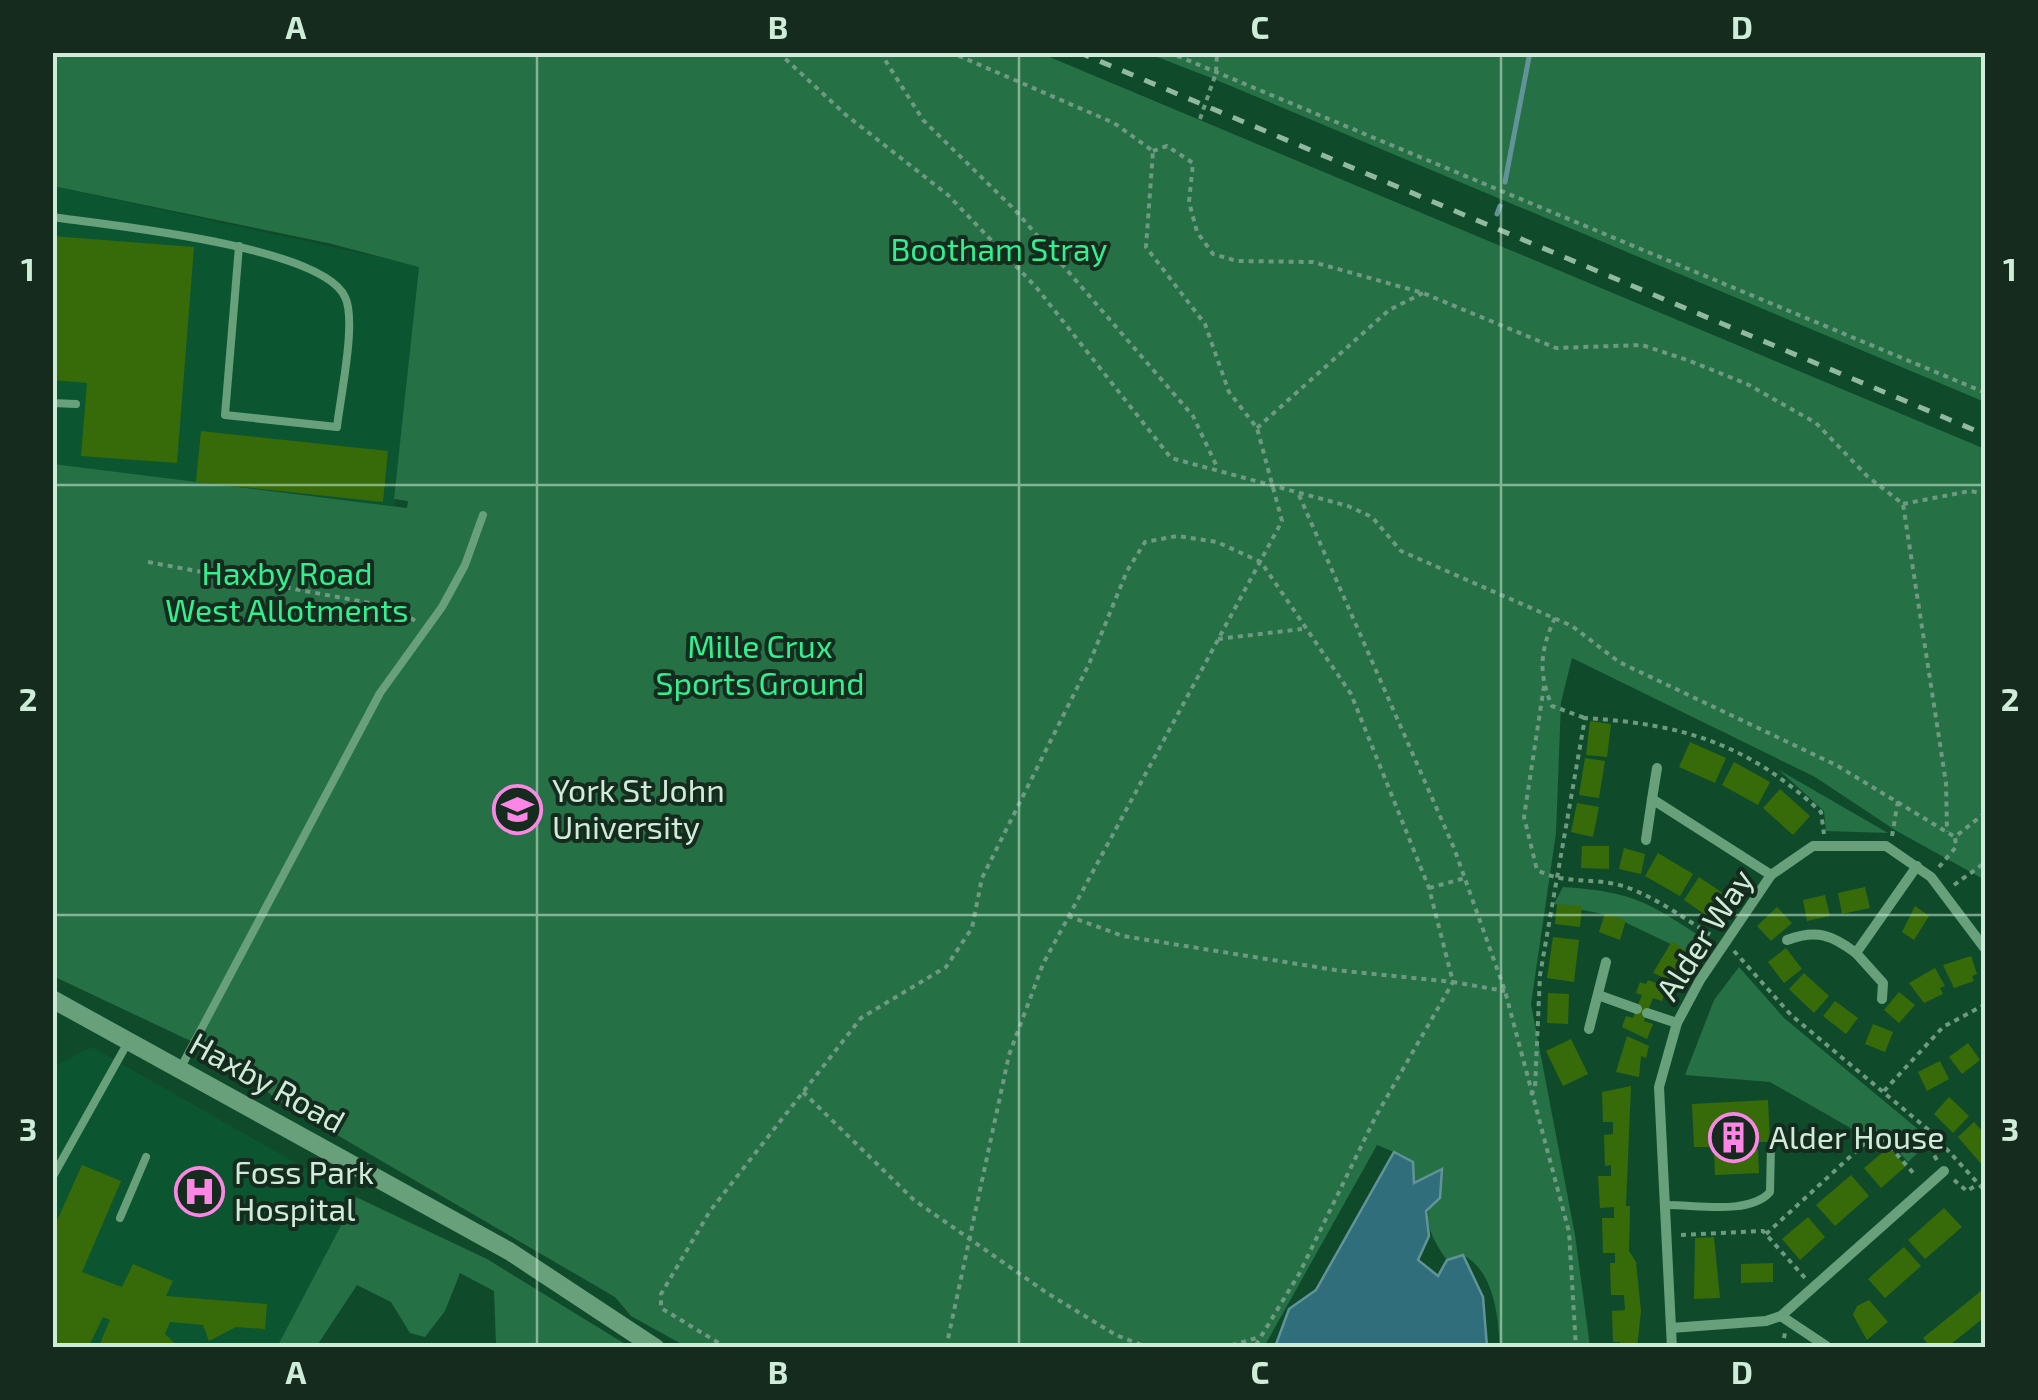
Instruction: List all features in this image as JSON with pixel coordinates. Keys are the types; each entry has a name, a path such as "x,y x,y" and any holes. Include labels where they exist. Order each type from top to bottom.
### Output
{"street":[{"path":"1646,840 1656,768"},
{"path":"1652,798 1771,875"},
{"name":"Alder Way","path":"1672,1348 1660,1087 1677,1024 1723,942 1771,875 1813,846 1886,846"},
{"path":"1886,846 1931,877 1986,950"},
{"path":"1856,953 1917,866"},
{"path":"1787,940 1807,932 1832,935 1856,953 1883,983 1882,999"},
{"path":"1590,1029 1606,962"},
{"path":"1598,995 1677,1024"},
{"name":"Haxby Road","path":"52,999 509,1251 656,1348"},
{"path":"1671,1328 1766,1321 1781,1316 1944,1171"},
{"path":"1781,1316 1826,1346"}],"lane":[{"path":"52,216 239,246 325,276 343,292 349,308 336,427 225,415 239,246"},
{"path":"52,403 76,404"},
{"path":"180,1069 380,693 424,633 465,565 483,515"},
{"path":"52,1178 130,1040"},
{"path":"1664,1205 1718,1207 1762,1200 1770,1192 1771,1146"},
{"path":"120,1218 146,1156"}],"path":[{"path":"778,52 846,115 948,195 1036,287 1170,458 1372,517 1401,551 1555,618 1619,662 1836,765 1955,837"},
{"path":"880,52 923,120 1015,210 1193,416 1220,471"},
{"path":"950,52 1114,123 1153,151"},
{"path":"1168,52 1986,393"},
{"path":"1200,118 1216,73 1217,52"},
{"path":"1153,151 1167,146 1193,163 1189,202 1197,232 1214,254 1236,261 1312,262 1423,293 1556,348 1642,344 1748,384 1816,423 1867,476 1904,504 1946,784 1947,832"},
{"path":"946,1348 1009,1055 1043,964 1282,522 1257,428 1229,392 1205,324 1146,248 1153,151"},
{"path":"1257,428 1390,310 1423,293"},
{"path":"1904,504 1970,491 1986,494"},
{"path":"1299,494 1465,878 1505,991 1569,1232 1576,1348"},
{"path":"727,1348 661,1308 661,1294 710,1211 862,1018 946,968 972,928 982,878 1042,762 1127,571 1145,542 1177,536 1217,542 1260,562 1350,694 1429,888 1453,982 1376,1116 1299,1274 1254,1348"},
{"path":"148,562 400,610 424,633"},
{"path":"1555,618 1544,642 1544,686 1524,817 1537,870 1556,880 1618,884 1647,896 1723,942 1791,1015 1938,1140 1986,1192"},
{"path":"1218,640 1302,628"},
{"path":"1544,686 1552,706 1585,718"},
{"path":"1886,846 1895,830 1898,801"},
{"path":"1955,837 1986,812"},
{"path":"1931,877 1956,847 1955,837"},
{"path":"1942,893 1986,862"},
{"path":"1429,888 1465,878"},
{"path":"1531,1095 1535,1088 1540,975 1556,880"},
{"path":"1068,916 1123,936 1335,970 1505,991"},
{"path":"1883,1092 1942,1027 1986,1004"},
{"path":"803,1092 914,1200 1074,1310 1116,1335 1149,1348"},
{"path":"1666,1236 1766,1234 1877,1132 1926,1187"},
{"path":"1938,1140 1930,1148 1944,1171 1967,1191 1978,1184"},
{"path":"1766,1234 1813,1288"},
{"path":"1222,1348 1260,1337"}],"shaded area":[{"path":"53,186 419,266 394,506 53,464"},
{"name":"Foss Park Hospital","path":"92,1047 356,1197 277,1347 53,1348 53,1067"}],"green space":[{"path":"53,53 1040,53 1985,449 1985,880 1895,830 1815,777 1572,658 1561,702 1556,833 1531,1004 1575,1235 1590,1347 1500,1347 1496,1308 1482,1272 1463,1255 1447,1260 1429,1226 1429,1207 1440,1170 1413,1184 1394,1152 1377,1145 1264,1347 687,1347 631,1316 615,1297 277,1100 231,1060 53,976 53,464 407,508 408,501 394,499 419,267 328,243 53,186"},
{"path":"1147,53 1985,53 1985,402 1214,79"},
{"path":"1779,770 1888,833 1826,831 1824,811"},
{"path":"1563,887 1608,892 1641,902 1709,942 1700,958 1612,916 1554,904"},
{"path":"1739,967 1784,1018 1931,1140 1908,1162 1878,1129 1868,1138 1770,1082 1685,1075 1714,1000"},
{"path":"356,1197 487,1259 630,1347 491,1347 496,1344 494,1291 460,1273 445,1311 425,1337 410,1333 391,1302 357,1285 316,1347 277,1347"}],"water":[{"path":"1394,1152 1413,1162 1414,1183 1442,1169 1440,1198 1426,1211 1429,1236 1418,1260 1438,1276 1447,1260 1463,1255 1483,1297 1487,1347 1275,1347 1289,1309 1316,1290"}],"building":[{"path":"52,236 194,247 177,463 81,456 87,383 52,380"},
{"path":"201,431 388,451 383,502 196,482"},
{"path":"1590,721 1611,724 1607,757 1586,755"},
{"path":"1690,742 1726,758 1715,783 1679,767"},
{"path":"1585,758 1605,761 1599,798 1579,795"},
{"path":"1734,762 1770,782 1758,805 1722,785"},
{"path":"1780,789 1810,816 1793,835 1763,808"},
{"path":"1577,803 1599,807 1593,837 1571,832"},
{"path":"1582,846 1609,846 1609,869 1581,868"},
{"path":"1624,848 1645,854 1641,874 1619,869"},
{"path":"1658,853 1693,874 1680,896 1645,876"},
{"path":"1699,877 1733,900 1717,923 1684,900"},
{"path":"1865,887 1870,908 1842,914 1838,893"},
{"path":"1825,895 1830,916 1807,921 1803,900"},
{"path":"1557,904 1582,906 1580,927 1555,924"},
{"path":"1915,906 1929,916 1914,940 1902,932"},
{"path":"1777,907 1792,923 1771,941 1757,926"},
{"path":"1605,913 1626,920 1620,940 1599,932"},
{"path":"1553,937 1579,940 1574,982 1547,978"},
{"path":"1672,941 1692,954 1686,965 1681,963 1676,983 1653,973"},
{"path":"1786,948 1802,969 1784,983 1768,962"},
{"path":"1971,956 1977,974 1972,976 1974,981 1954,988 1943,965"},
{"path":"1935,968 1945,986 1940,988 1943,994 1924,1003 1909,983"},
{"path":"1804,973 1829,996 1814,1013 1789,989"},
{"path":"1648,980 1667,987 1662,1001 1653,998 1647,1013 1644,1021 1653,1024 1647,1039 1622,1027 1626,1016 1633,1018 1642,995 1636,993 1640,982 1646,984"},
{"path":"1899,992 1915,1005 1899,1023 1884,1010"},
{"path":"1548,993 1569,994 1568,1024 1547,1023"},
{"path":"1835,1001 1858,1018 1846,1034 1823,1016"},
{"path":"1873,1024 1893,1032 1885,1052 1865,1044"},
{"path":"1627,1036 1649,1046 1646,1058 1641,1056 1639,1077 1616,1072"},
{"path":"1571,1039 1588,1074 1563,1086 1546,1051"},
{"path":"1968,1043 1980,1060 1962,1074 1949,1057"},
{"path":"1940,1061 1949,1079 1927,1091 1918,1072"},
{"path":"1631,1086 1626,1206 1630,1206 1629,1251 1636,1262 1641,1311 1637,1348 1621,1348 1620,1342 1613,1342 1612,1311 1625,1310 1624,1295 1611,1295 1610,1263 1615,1263 1615,1253 1603,1253 1602,1218 1614,1218 1614,1207 1600,1208 1598,1176 1611,1176 1611,1165 1605,1166 1604,1135 1613,1134 1613,1122 1603,1122 1602,1092"},
{"path":"1949,1097 1969,1116 1953,1133 1934,1114"},
{"name":"Alder House","path":"1768,1100 1770,1142 1755,1142 1755,1136 1746,1136 1746,1150 1758,1149 1759,1173 1715,1175 1714,1151 1723,1151 1722,1137 1709,1138 1709,1147 1694,1147 1692,1104"},
{"path":"1974,1122 1986,1135 1983,1166 1958,1137"},
{"path":"1889,1147 1906,1166 1881,1188 1864,1168"},
{"path":"82,1165 121,1181 82,1272 122,1287 133,1264 173,1281 166,1296 267,1304 265,1329 236,1327 209,1341 203,1325 170,1322 165,1334 180,1348 98,1348 110,1320 103,1317 88,1348 52,1348 52,1232"},
{"path":"1851,1175 1869,1196 1835,1226 1816,1205"},
{"path":"1944,1208 1962,1227 1925,1259 1908,1240"},
{"path":"1808,1217 1825,1237 1800,1260 1782,1239"},
{"path":"1714,1237 1720,1298 1694,1299 1695,1238"},
{"path":"1904,1247 1921,1266 1885,1298 1868,1279"},
{"path":"1773,1263 1773,1282 1741,1283 1741,1264"},
{"path":"1986,1287 1986,1316 1946,1348 1931,1348 1923,1338"},
{"path":"1869,1300 1888,1322 1867,1340 1853,1315 1857,1306"}],"waterway":[{"path":"1505,182 1530,52"},
{"path":"1497,214 1500,206"}],"railway":[{"path":"1078,52 1986,435"}],"place":[{"name":"York St John University","path":"517,809"},
{"name":"Alder House","path":"1734,1138"},
{"name":"Foss Park Hospital","path":"199,1191"}],"park label":[{"name":"Bootham Stray","path":"999,250"},
{"name":"Haxby Road West Allotments","path":"287,592"},
{"name":"Mille Crux Sports Ground","path":"760,666"}]}
